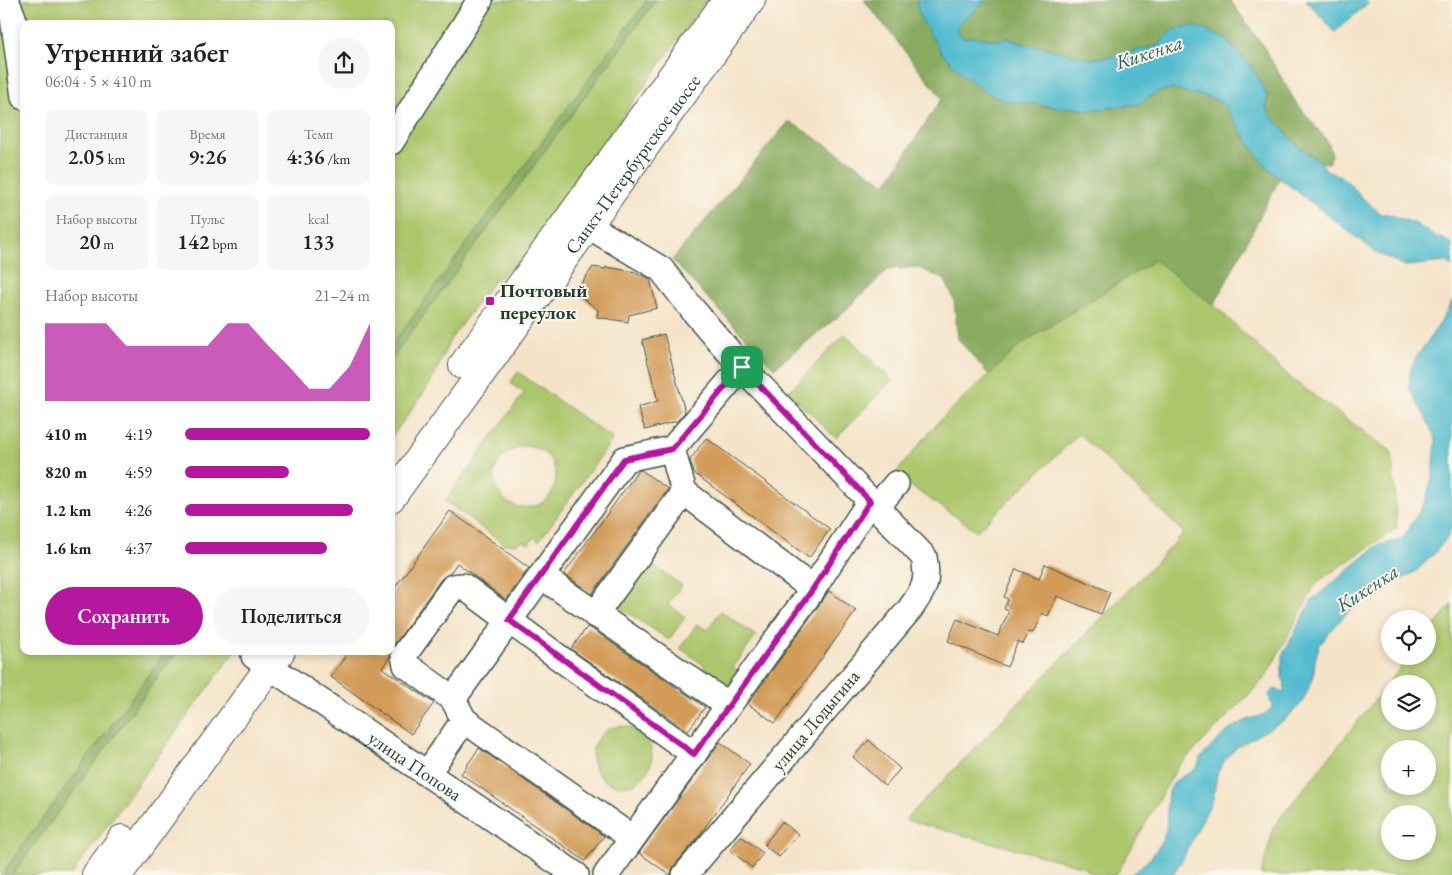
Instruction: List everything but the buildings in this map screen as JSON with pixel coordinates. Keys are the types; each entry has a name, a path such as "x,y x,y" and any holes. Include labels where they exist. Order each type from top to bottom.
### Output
{"main road":[{"name":"Санкт-Петербургское шоссе","path":"395,492 727,0"},
{"name":"Санкт-Петербургское шоссе","path":"395,461 751,0"},
{"path":"96,875 266,656"},
{"path":"118,875 266,656"}],"street":[{"path":"6,0 13,17 20,68"},
{"path":"395,136 480,0"},
{"path":"581,219 661,269 742,367 873,504"},
{"path":"427,774 458,710 509,620 624,459 672,449 742,367"},
{"path":"672,449 684,492 813,589"},
{"path":"606,875 873,504 896,484"},
{"path":"595,615 684,492"},
{"name":"улица Лодыгина","path":"686,875 910,609 923,590 927,573 924,558 873,504"},
{"path":"541,576 728,705"},
{"path":"632,838 458,710 406,665 404,655 453,587 462,586 694,754"},
{"name":"улица Попова","path":"266,656 427,774 576,875"}],"green space":[{"path":"6,0 706,0 520,260 493,282 450,340 432,381 395,432 395,20 20,20 20,655 232,655 71,875 0,875 0,5"},
{"path":"647,0 656,0 395,355 395,341"},
{"path":"864,0 917,0 917,5 1038,106 1091,110 1116,107 1139,104 1158,92 1175,89 1222,102 1261,160 1280,178 1214,305 1155,260 1023,343 989,375 958,339 954,300 945,280 917,267 889,269 839,316 774,368 672,260 789,121 886,184 942,98"},
{"path":"986,0 1230,0 1263,46 1295,101 1328,142 1332,155 1328,163 1321,162 1299,147 1270,115 1266,107 1267,95 1251,66 1225,39 1195,26 1172,32 1157,46 1108,57 1088,59 1020,43 1008,38 998,40 976,37 963,38 958,34 956,28 962,20"},
{"path":"1155,259 1214,305 1293,380 1392,452 1397,528 1317,582 1265,678 1177,768 1116,875 1095,875 1081,866 905,820 1184,533 1079,434 977,531 894,475 937,423 1023,343 1009,270"},
{"path":"845,334 892,380 836,438 788,392"},
{"path":"518,372 613,439 539,541 534,537 529,544 522,541 516,544 504,544 445,501 524,393 510,383","holes":["525,446 539,450 549,457 554,468 556,479 553,490 546,500 536,506 522,507 511,504 504,499 494,481 494,472 497,465 508,452 516,448"]},
{"path":"647,561 682,585 668,604 685,617 669,640 616,605"},
{"path":"1452,604 1452,875 1261,875 1274,826 1381,692 1381,730 1436,730 1436,675 1395,675 1403,665 1436,665 1436,624"},
{"path":"721,611 756,636 733,668 740,673 726,692 700,674 705,666 680,648 697,624 707,630"},
{"path":"163,655 174,655 12,875 5,875 6,868"},
{"path":"616,726 628,726 639,731 647,739 652,750 650,768 639,781 628,786 616,786 605,781 597,773 592,762 592,750 597,739 605,731"}],"water":[{"name":"Кикенка","path":"917,0 986,0 979,8 962,20 956,28 958,34 963,38 976,37 998,40 1008,38 1020,43 1088,59 1108,57 1157,46 1171,32 1184,27 1195,26 1225,39 1251,66 1267,95 1266,107 1270,115 1299,147 1321,162 1327,171 1339,175 1381,214 1388,214 1414,223 1435,236 1452,243 1452,267 1446,262 1406,266 1378,254 1272,172 1261,160 1222,103 1209,97 1175,89 1158,92 1139,104 1091,110 1004,101 986,92 965,76 941,52 920,17"},
{"path":"1306,0 1365,0 1368,3 1335,32"},
{"name":"Кикенка","path":"1452,301 1452,526 1447,538 1415,572 1369,597 1345,615 1319,646 1313,678 1302,703 1286,719 1237,747 1225,760 1217,774 1213,799 1181,862 1172,875 1131,875 1159,847 1165,833 1168,795 1176,780 1196,768 1200,758 1227,732 1238,724 1263,715 1269,710 1272,707 1269,695 1273,690 1277,689 1282,693 1284,692 1282,656 1312,600 1378,545 1397,541 1404,537 1425,502 1433,474 1436,440 1409,388 1410,371 1415,359 1441,322"}],"place":[{"name":"Почтовый переулок","path":"490,301"}],"route":[{"path":"742,367 870,501 813,589 694,754 509,620 624,459 672,449 742,367"}]}
